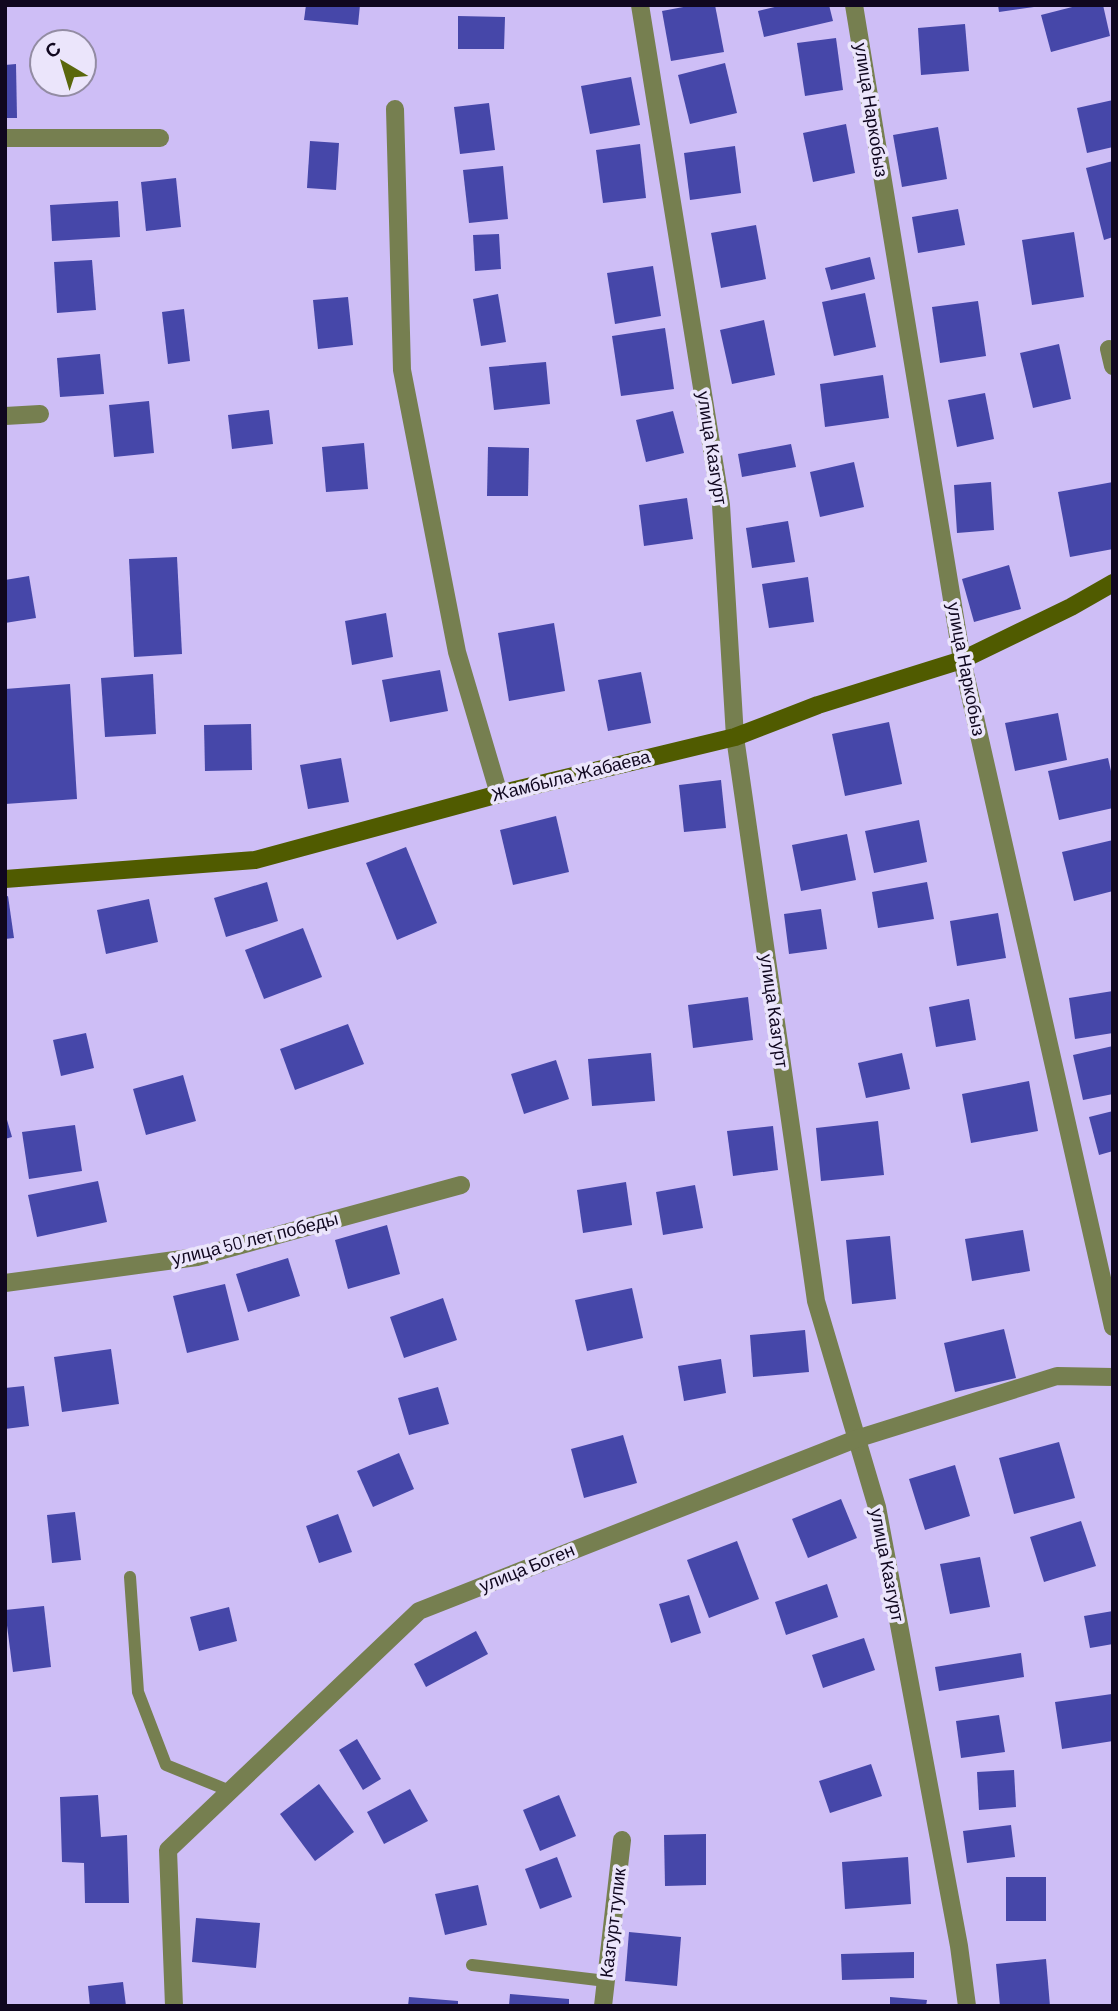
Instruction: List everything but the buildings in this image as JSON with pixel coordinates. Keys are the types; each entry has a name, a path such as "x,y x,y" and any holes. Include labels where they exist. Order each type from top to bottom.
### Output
{"street":[{"name":"улица Казгурт","path":"640,5 721,505 735,737 816,1301 877,1507 959,1945 967,2006"},
{"name":"улица Наркобыз","path":"854,5 962,660 1113,1326"},
{"path":"395,109 402,370 457,652 499,793"},
{"path":"5,138 160,138"},
{"path":"5,416 40,414"},
{"name":"Жамбыла Жабаева","path":"5,879 255,860 499,793 735,737 818,705 962,660 1071,607 1113,583"},
{"name":"улица 50 лет победы","path":"5,1283 197,1257 461,1185"},
{"name":"улица Боген","path":"174,2006 168,1850 419,1611 856,1439 1058,1376 1113,1377"},
{"name":"Казгурт тупик","path":"603,2006 622,1840"}],"lane":[{"path":"130,1577 138,1692 166,1765 230,1791"},
{"path":"472,1965 606,1981"}]}
